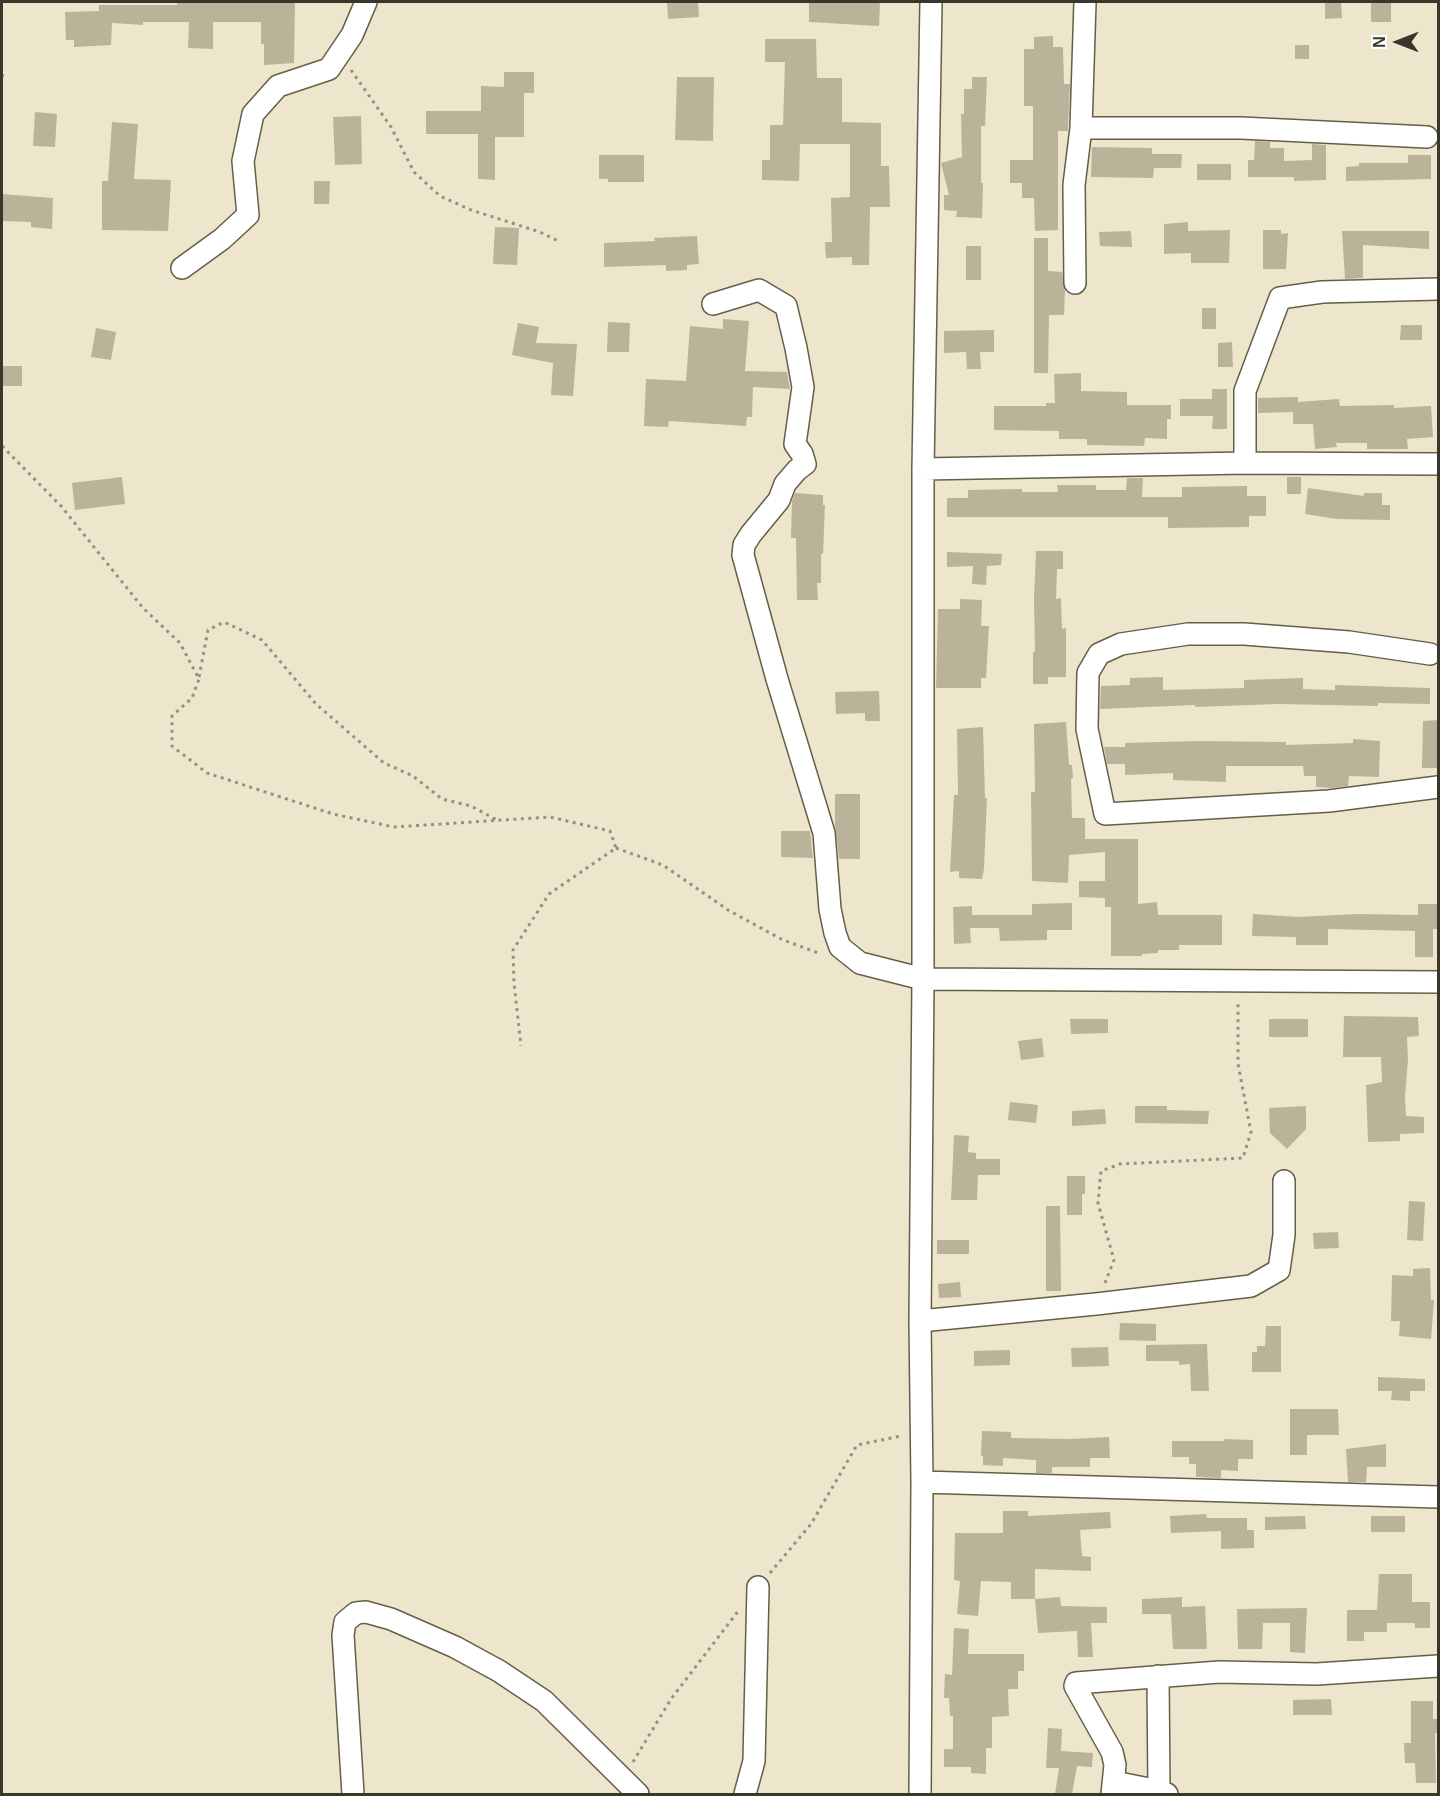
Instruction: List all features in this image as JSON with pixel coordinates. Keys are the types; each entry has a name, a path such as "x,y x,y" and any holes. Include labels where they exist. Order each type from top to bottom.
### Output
{"street":[{"path":"182,267 222,239 248,215 243,161 253,114 278,86 329,69 352,35 366,2"},
{"path":"920,1794 922,469 931,2"},
{"path":"1076,283 1074,185 1081,128 1085,2"},
{"path":"1081,128 1241,128 1427,137"},
{"path":"1245,463 1245,391 1280,298 1323,292 1438,289"},
{"path":"713,304 759,290 786,306 796,348 803,387 795,444 805,464 786,484 779,500 751,534 744,545 743,555 777,680 825,833 830,909 840,947 860,963 923,979 1438,982"},
{"path":"922,469 1245,463 1438,464"},
{"path":"1430,654 1350,642 1244,634 1188,634 1121,644 1099,654 1088,673 1087,729 1105,814 1329,801 1438,787"},
{"path":"920,1321 1251,1286 1279,1270 1284,1235 1284,1181"},
{"path":"922,1482 1438,1497"},
{"path":"745,1794 754,1761 758,1587"},
{"path":"354,1794 343,1635 345,1622 356,1613 366,1612 391,1619 455,1647 499,1671 544,1701 638,1794"},
{"path":"1158,1676 1163,1793 1113,1788 1115,1765 1112,1752 1075,1683 1158,1676 1219,1672 1317,1674 1438,1666"}],"path":[{"path":"339,54 391,127 414,172 440,196 471,210 540,232 558,241"},
{"path":"2,446 61,506 143,608 180,643 199,679"},
{"path":"498,821 471,806 442,799 412,776 384,763 316,704 262,639 224,622 208,630 199,679 192,698 172,717 172,746 207,773 333,814 394,827 498,821 550,817 610,831 616,848 663,866 728,910 783,939 821,954"},
{"path":"521,1046 513,950 549,894 616,848"},
{"path":"1096,1304 1114,1260 1098,1203 1101,1171 1120,1164 1243,1158 1251,1132 1238,1064 1239,982"}],"building":[{"path":"177,2 295,2 294,63 264,65 261,22 213,22 213,49 188,48 189,22 143,22 143,25 112,23 111,45 74,47 74,40 66,40 65,12 99,11 99,5 177,5"},
{"path":"667,2 698,2 699,17 668,19"},
{"path":"809,2 880,2 879,26 809,22"},
{"path":"1325,2 1341,2 1342,18 1325,19"},
{"path":"1371,2 1391,2 1391,22 1371,22"},
{"path":"1053,36 1053,47 1063,47 1064,84 1070,84 1068,131 1058,131 1058,230 1035,231 1034,198 1022,198 1022,183 1010,183 1010,160 1033,160 1033,106 1024,106 1024,49 1034,49 1034,37"},
{"path":"765,39 816,39 817,78 842,78 842,122 881,123 881,166 889,166 890,207 870,207 869,265 852,265 852,257 826,258 825,242 832,242 831,198 850,197 850,144 800,144 799,181 762,180 762,160 770,160 770,125 783,125 785,62 765,62"},
{"path":"1295,45 1309,45 1309,59 1295,59"},
{"path":"504,72 534,72 534,93 524,93 524,137 495,137 495,180 478,179 478,134 426,134 426,111 481,111 481,86 504,87"},
{"path":"677,77 714,77 713,141 675,140"},
{"path":"972,77 987,77 985,126 981,126 982,218 956,217 957,211 944,210 944,195 949,195 941,163 962,157 961,114 964,114 964,89 972,89"},
{"path":"35,112 57,114 55,147 33,146"},
{"path":"361,116 362,164 335,165 333,117"},
{"path":"112,122 138,124 134,179 171,180 168,231 102,230 102,181 108,181"},
{"path":"1255,141 1270,142 1270,148 1284,148 1284,161 1312,160 1312,144 1326,145 1326,180 1294,181 1294,177 1248,177 1248,160 1254,160"},
{"path":"1092,147 1152,148 1152,154 1182,154 1181,168 1154,168 1153,178 1091,177"},
{"path":"599,155 644,155 644,182 608,182 608,179 599,179"},
{"path":"1408,155 1431,155 1431,179 1346,181 1346,167 1359,166 1359,163 1408,163"},
{"path":"1197,164 1231,164 1231,180 1197,180"},
{"path":"314,181 330,181 329,204 314,204"},
{"path":"2,194 53,198 52,229 31,227 31,222 2,221"},
{"path":"1188,222 1188,231 1230,230 1229,263 1191,263 1191,253 1164,254 1164,224"},
{"path":"495,227 519,228 517,265 493,264"},
{"path":"1263,230 1281,230 1281,234 1288,233 1286,269 1263,269"},
{"path":"1131,231 1132,247 1100,246 1099,232"},
{"path":"1342,231 1429,231 1429,249 1363,245 1363,278 1345,279"},
{"path":"697,236 699,264 687,265 687,270 666,271 666,265 604,267 604,243 655,241 654,238"},
{"path":"1034,238 1048,238 1048,271 1062,272 1065,290 1064,315 1049,315 1048,373 1034,373"},
{"path":"966,246 981,246 981,280 966,280"},
{"path":"1202,308 1216,308 1216,329 1202,329"},
{"path":"723,319 749,321 745,371 787,372 790,389 753,387 752,417 747,417 746,426 669,421 668,427 644,426 646,379 686,381 690,326 723,329"},
{"path":"608,322 630,323 629,352 607,352"},
{"path":"518,323 539,327 536,343 577,344 573,396 551,395 553,363 512,355"},
{"path":"1401,325 1422,325 1422,340 1400,340"},
{"path":"96,328 116,332 111,360 91,357"},
{"path":"994,330 994,352 980,352 981,369 967,369 966,352 944,353 944,331"},
{"path":"1232,342 1233,367 1218,367 1218,343"},
{"path":"2,366 22,366 22,386 2,386"},
{"path":"1081,373 1081,391 1127,392 1127,405 1171,405 1171,419 1167,419 1167,439 1145,438 1144,446 1087,445 1087,439 1059,439 1059,431 994,430 994,406 1046,406 1046,403 1055,403 1054,374"},
{"path":"1212,389 1227,389 1227,429 1212,429 1213,416 1180,416 1180,399 1212,399"},
{"path":"1298,397 1298,402 1339,399 1340,406 1394,405 1394,408 1431,406 1433,437 1407,439 1408,449 1367,449 1367,443 1336,443 1337,447 1315,449 1313,424 1293,424 1293,412 1258,413 1258,398"},
{"path":"122,477 125,504 75,510 72,483"},
{"path":"1287,477 1301,477 1301,494 1287,494"},
{"path":"1127,478 1143,478 1142,497 1182,497 1182,487 1247,486 1247,496 1266,496 1266,516 1249,516 1249,527 1168,528 1168,517 947,517 947,498 968,498 968,490 1022,489 1022,492 1058,492 1057,485 1096,485 1096,490 1126,490"},
{"path":"1308,488 1364,496 1364,493 1382,493 1382,505 1390,505 1390,520 1337,519 1305,514"},
{"path":"795,493 823,495 823,505 825,505 823,554 821,554 821,583 817,583 818,600 797,600 796,538 791,538 792,501"},
{"path":"1036,551 1063,551 1063,569 1057,569 1056,599 1061,598 1062,629 1066,628 1066,677 1048,677 1048,684 1033,684"},
{"path":"947,552 1002,554 1001,565 987,566 986,585 972,584 973,566 947,567"},
{"path":"960,599 982,600 981,626 989,626 986,678 981,678 981,688 936,688 938,609 960,609"},
{"path":"1163,677 1163,690 1244,688 1244,680 1303,678 1303,689 1335,690 1335,685 1430,688 1430,704 1378,703 1378,706 1278,704 1195,707 1195,705 1100,709 1101,686 1130,685 1130,678"},
{"path":"879,691 880,721 865,721 865,713 836,714 835,692"},
{"path":"1438,720 1438,768 1422,768 1423,721"},
{"path":"1066,722 1069,765 1072,765 1073,778 1071,779 1072,818 1085,818 1085,839 1138,839 1138,904 1157,902 1158,915 1222,915 1222,945 1179,945 1179,950 1158,950 1158,953 1142,954 1142,956 1111,956 1111,907 1105,907 1105,898 1079,897 1079,881 1105,881 1105,852 1069,855 1068,883 1032,881 1031,792 1035,792 1034,724"},
{"path":"983,727 985,798 987,798 984,869 982,879 959,878 959,871 950,872 954,795 958,795 957,729"},
{"path":"1353,739 1380,741 1379,777 1349,776 1348,786 1333,788 1316,787 1316,776 1304,776 1303,766 1226,766 1226,782 1173,780 1173,773 1125,775 1125,764 1107,764 1104,747 1125,747 1125,743 1197,741 1286,742 1286,745 1353,743"},
{"path":"835,794 860,794 860,859 839,859 835,824"},
{"path":"781,831 810,831 813,858 781,857"},
{"path":"1072,903 1072,930 1047,930 1047,940 1000,941 999,928 970,928 971,943 954,944 953,907 972,906 972,915 1032,915 1032,904"},
{"path":"1418,904 1438,904 1438,929 1433,929 1433,957 1415,957 1415,931 1328,929 1328,945 1296,945 1296,937 1252,936 1253,914 1298,917 1357,914 1418,915"},
{"path":"1344,1016 1418,1017 1419,1036 1407,1037 1405,1097 1406,1116 1424,1117 1424,1133 1400,1134 1400,1141 1368,1142 1366,1085 1382,1082 1381,1057 1343,1057"},
{"path":"1070,1019 1108,1019 1108,1033 1071,1034"},
{"path":"1269,1019 1308,1019 1308,1037 1269,1037"},
{"path":"1042,1038 1044,1057 1021,1060 1018,1041"},
{"path":"1010,1102 1038,1105 1036,1123 1008,1120"},
{"path":"1135,1106 1167,1106 1167,1110 1209,1111 1208,1124 1135,1123"},
{"path":"1306,1106 1306,1129 1287,1149 1270,1133 1269,1108"},
{"path":"1105,1109 1106,1124 1072,1126 1072,1111"},
{"path":"954,1135 969,1136 968,1152 976,1153 976,1159 1000,1159 1000,1175 978,1175 977,1200 951,1200"},
{"path":"1067,1176 1085,1176 1082,1215 1067,1215"},
{"path":"1409,1201 1425,1202 1423,1241 1407,1240"},
{"path":"1046,1206 1060,1206 1061,1291 1046,1291"},
{"path":"1338,1232 1339,1248 1314,1249 1313,1233"},
{"path":"937,1240 969,1240 969,1254 937,1254"},
{"path":"1430,1268 1431,1300 1434,1300 1431,1339 1399,1336 1400,1321 1391,1321 1392,1275 1413,1276 1413,1269"},
{"path":"960,1282 961,1297 939,1298 938,1284"},
{"path":"1120,1323 1156,1324 1156,1341 1119,1340"},
{"path":"1266,1326 1281,1326 1281,1372 1252,1372 1252,1352 1257,1352 1257,1346 1265,1346"},
{"path":"1207,1344 1209,1391 1191,1391 1190,1364 1179,1365 1179,1361 1146,1361 1146,1345"},
{"path":"1108,1347 1109,1366 1072,1367 1071,1348"},
{"path":"1010,1350 1010,1365 974,1366 974,1351"},
{"path":"1378,1377 1425,1379 1425,1391 1410,1391 1410,1401 1391,1400 1392,1391 1378,1391"},
{"path":"1290,1409 1338,1409 1339,1435 1307,1435 1307,1455 1290,1455"},
{"path":"982,1431 1011,1432 1011,1438 1109,1437 1110,1458 1090,1458 1090,1467 1052,1467 1052,1473 1036,1473 1036,1460 1003,1458 1003,1466 983,1465"},
{"path":"1224,1439 1253,1440 1253,1459 1238,1459 1238,1471 1221,1470 1221,1478 1196,1477 1196,1464 1189,1464 1189,1457 1172,1457 1172,1441 1224,1441"},
{"path":"1386,1444 1386,1467 1367,1467 1366,1482 1348,1482 1346,1449"},
{"path":"1003,1511 1028,1511 1028,1516 1110,1512 1111,1528 1080,1530 1082,1556 1091,1557 1091,1571 1035,1569 1035,1599 1011,1599 1011,1582 981,1581 978,1616 957,1614 960,1581 954,1580 955,1533 1003,1533"},
{"path":"1206,1514 1207,1518 1247,1518 1247,1530 1254,1530 1254,1548 1221,1549 1221,1531 1171,1533 1170,1516"},
{"path":"1305,1516 1306,1529 1265,1530 1265,1517"},
{"path":"1371,1516 1405,1516 1405,1532 1371,1532"},
{"path":"1379,1574 1412,1574 1412,1602 1430,1602 1430,1628 1415,1628 1415,1623 1387,1623 1387,1632 1364,1632 1364,1641 1347,1641 1347,1610 1377,1610"},
{"path":"1060,1597 1061,1606 1107,1607 1107,1623 1091,1623 1093,1657 1078,1657 1077,1631 1038,1633 1035,1599"},
{"path":"1182,1597 1182,1607 1205,1606 1207,1649 1173,1649 1171,1614 1142,1614 1142,1599"},
{"path":"1307,1608 1305,1653 1290,1652 1290,1623 1263,1623 1262,1649 1238,1649 1237,1609"},
{"path":"954,1628 969,1629 968,1654 1024,1654 1024,1671 1018,1671 1018,1689 1008,1689 1009,1716 992,1717 992,1748 986,1748 986,1774 971,1773 971,1767 944,1767 944,1749 953,1749 953,1716 950,1716 949,1698 944,1698 945,1674 952,1675"},
{"path":"1331,1699 1332,1715 1293,1715 1293,1700"},
{"path":"1411,1701 1433,1701 1433,1719 1438,1719 1438,1733 1435,1733 1436,1783 1416,1783 1415,1763 1405,1763 1404,1743 1411,1743"},
{"path":"1048,1728 1062,1729 1061,1751 1093,1753 1092,1767 1077,1766 1072,1794 1055,1794 1059,1768 1046,1768"}]}
